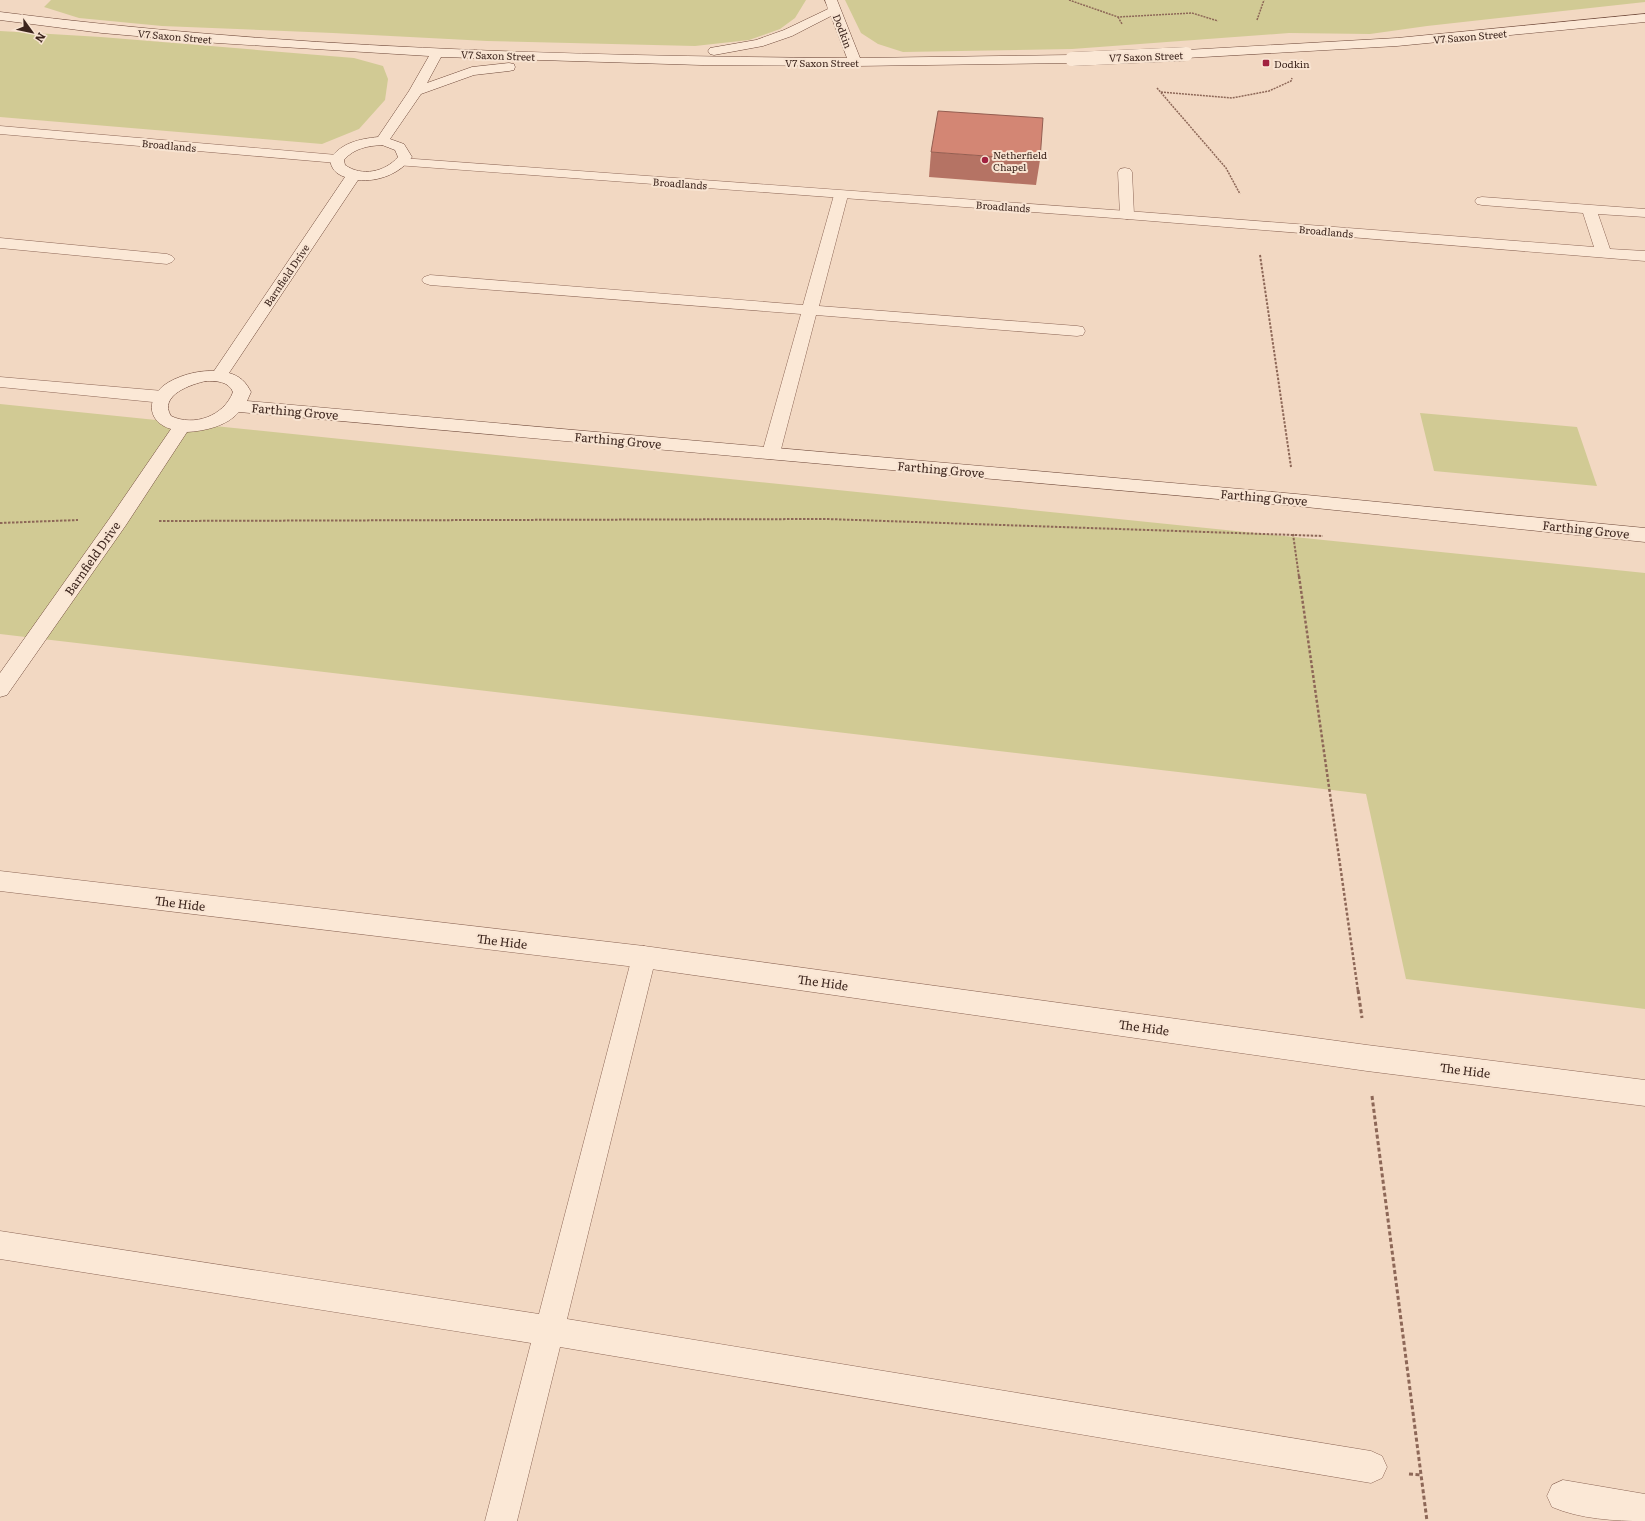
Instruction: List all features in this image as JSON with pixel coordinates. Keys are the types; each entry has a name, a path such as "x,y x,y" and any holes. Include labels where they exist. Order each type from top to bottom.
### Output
{"street":[{"path":"649,60 759,43 788,33 833,5"},
{"name":"Dodkin","path":"833,5 855,62"},
{"name":"V7 Saxon Street","path":"0,16 102,29 201,38 437,53 649,60 855,62 1072,59 1186,54 1412,41 1645,18"},
{"path":"382,141 416,91 437,53"},
{"path":"416,91 466,73 487,69 608,59"},
{"name":"Broadlands","path":"0,130 337,159"},
{"path":"382,141 392,143 399,146 404,151 404,157 395,168 386,172 364,176 354,175 342,171 337,163 337,159 341,153 349,148 365,143 382,141"},
{"name":"Broadlands","path":"401,162 1127,215 1645,256"},
{"path":"1125,172 1127,215"},
{"name":"Barnfield Drive","path":"219,376 354,175"},
{"path":"771,453 841,194"},
{"path":"1482,201 1645,213"},
{"path":"1588,209 1604,253"},
{"path":"0,243 167,259"},
{"path":"430,280 1077,331"},
{"path":"206,376 219,376 235,381 240,386 242,392 241,399 236,406 224,416 206,424 182,426 164,419 160,412 160,405 163,397 170,390 181,383 206,376"},
{"path":"0,382 163,397"},
{"name":"Farthing Grove","path":"236,406 1296,500 1645,535"},
{"name":"Barnfield Drive","path":"0,689 119,520 182,426"},
{"name":"The Hide","path":"0,881 644,958 1367,1058 1645,1093"},
{"path":"501,1521 644,958"},
{"path":"0,1245 550,1331 1371,1467"},
{"path":"1563,1496 1645,1510"}],"path":[{"path":"1255,26 1264,0"},
{"path":"1118,17 1126,31"},
{"path":"1160,92 1232,98 1269,91 1291,81 1292,77"},
{"path":"1156,85 1160,92 1226,168 1256,225 1296,500 1293,535 1367,1058 1427,1521"},
{"path":"0,523 119,520 828,519 1325,536"}],"shaded area":[{"path":"51,0 806,0 795,18 780,29 749,40 695,46 487,41 162,26 79,18 44,7"},
{"path":"845,0 1645,0 1645,2 1427,26 1370,34 1289,33 1072,49 903,52 878,44 861,33"},
{"path":"0,31 101,37 354,58 383,66 388,79 385,100 359,129 322,144 0,117"},
{"path":"0,404 1645,573 1645,1009 1406,979 1366,794 0,634"},
{"path":"1420,413 1577,427 1597,486 1434,471"}],"building":[{"path":"938,111 1043,118 1040,160 931,152"}],"place":[{"name":"Dodkin","path":"1266,63"},
{"name":"Netherfield Chapel","path":"985,160"}]}
